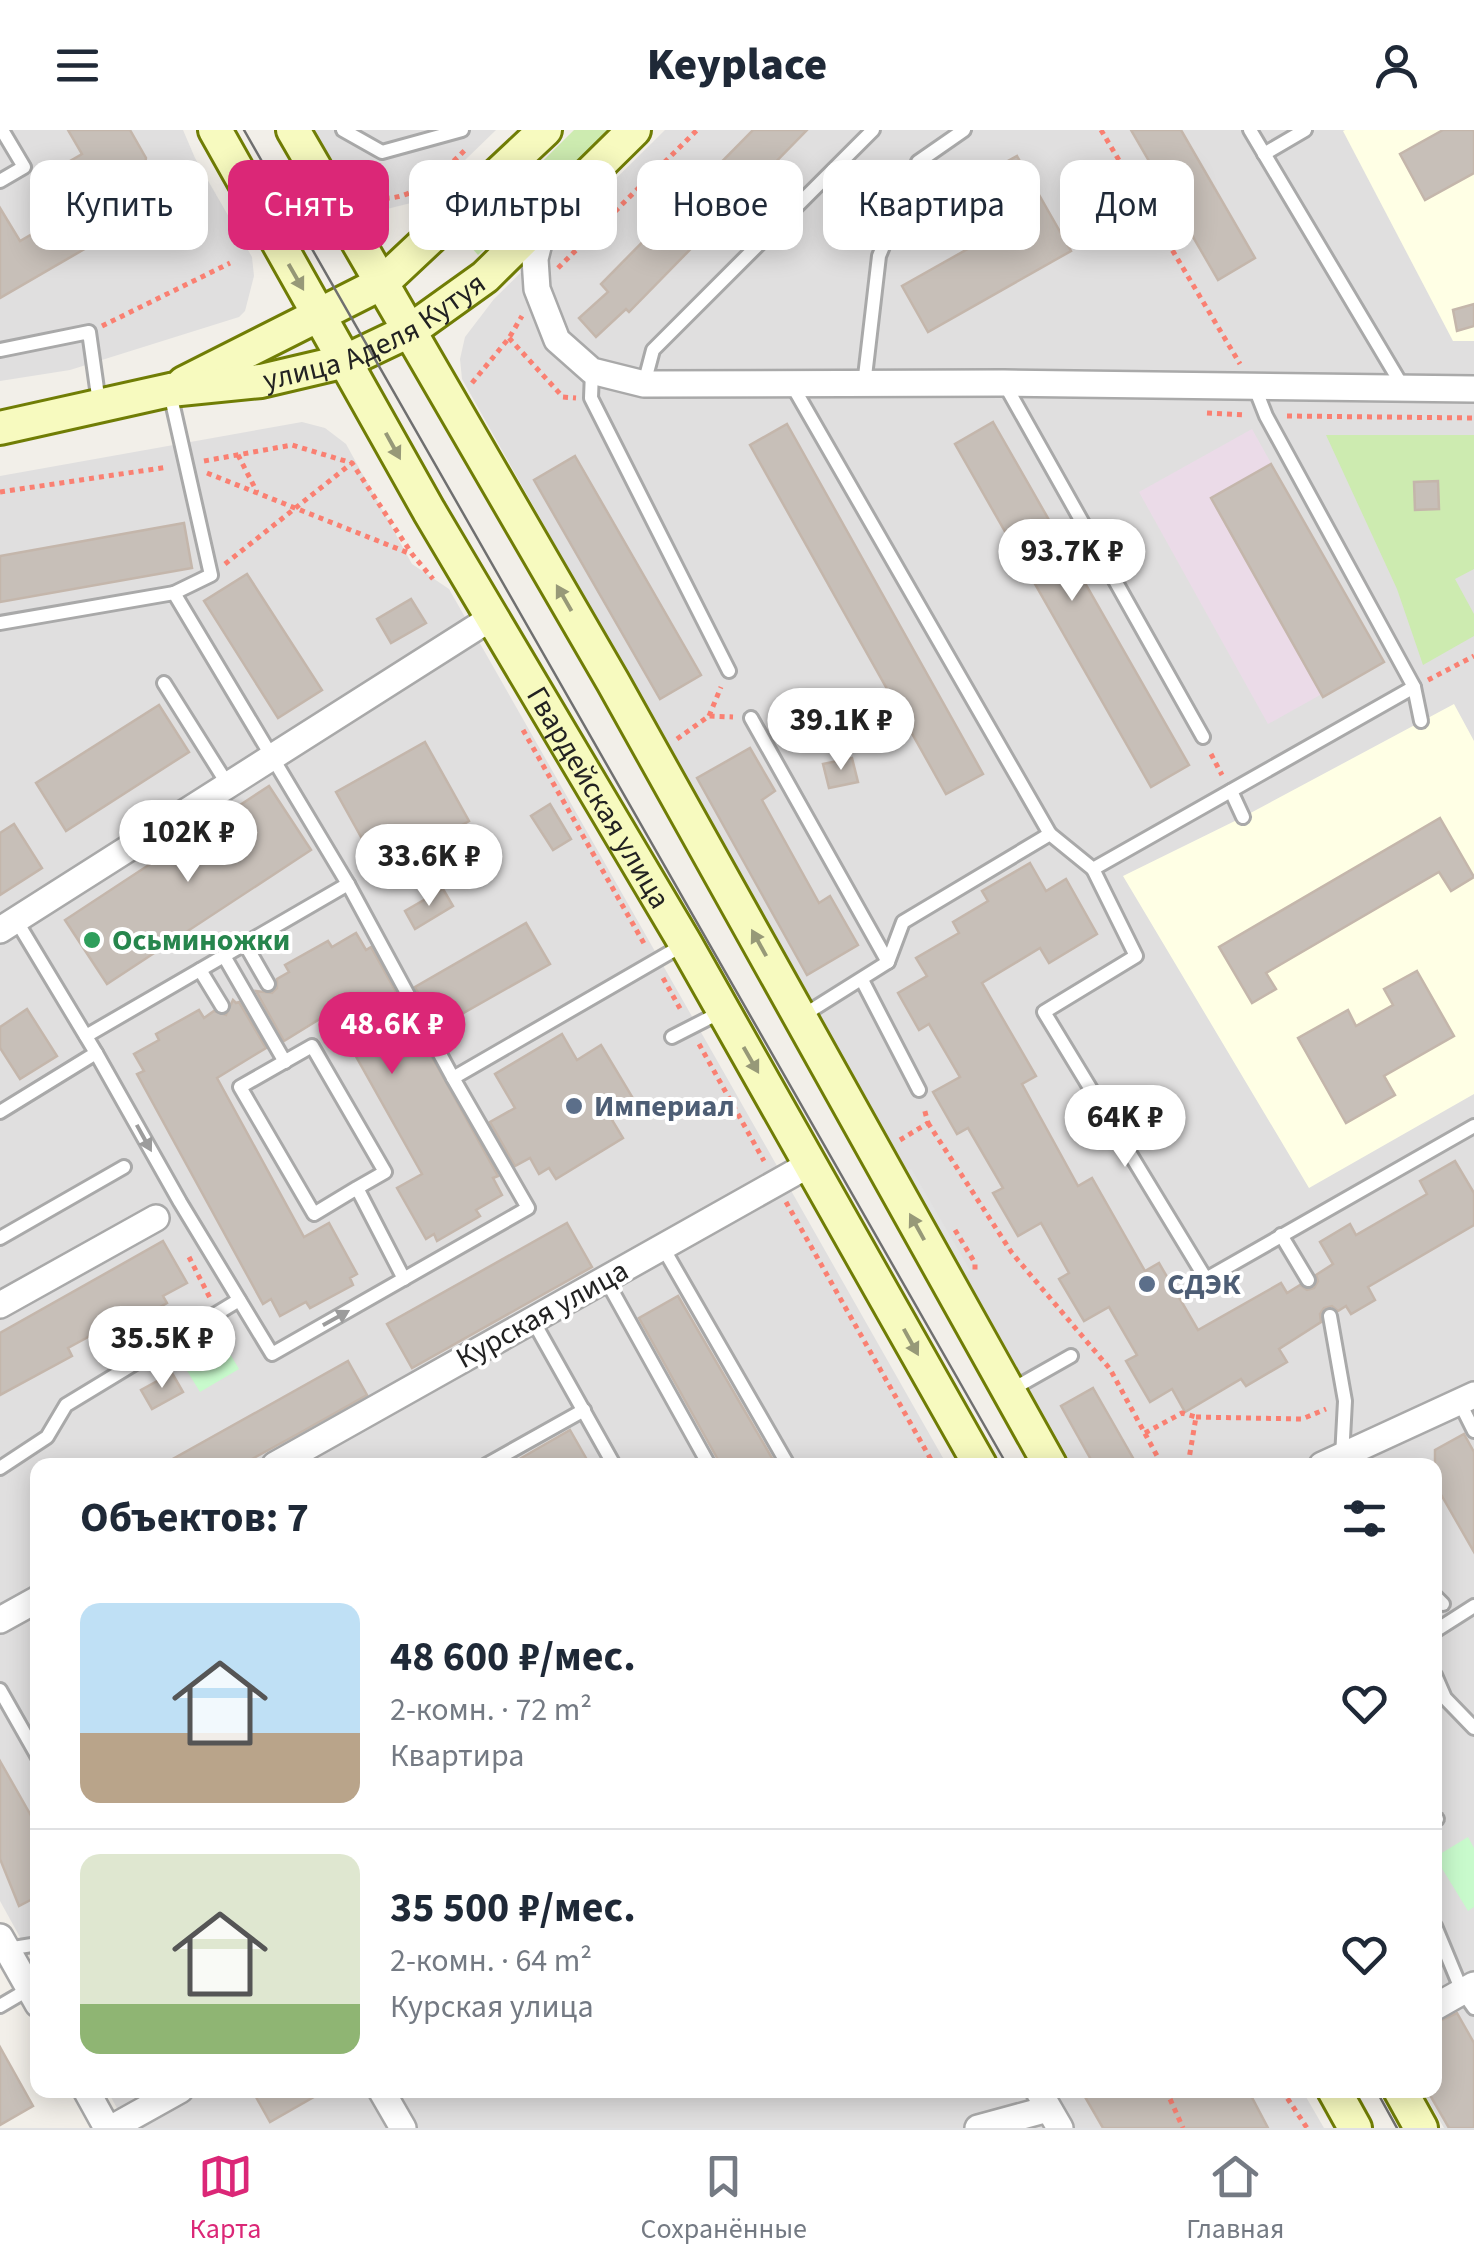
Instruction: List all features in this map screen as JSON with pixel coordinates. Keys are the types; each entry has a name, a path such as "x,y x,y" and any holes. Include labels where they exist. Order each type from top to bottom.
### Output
{"main road":[{"name":"Гвардейская улица","path":"216,130 491,618 685,943 976,1458"},
{"path":"293,130 800,1017 1046,1458"},
{"name":"улица Аделя Кутуя","path":"170,390 382,283 545,130"},
{"name":"улица Аделя Кутуя","path":"604,160 634,130"},
{"name":"улица Аделя Кутуя","path":"0,428 170,390 261,381 346,361 410,330 485,278 513,250"},
{"path":"1339,2098 1356,2128"},
{"path":"1404,2098 1421,2128"}],"street":[{"path":"537,250 537,289 557,340 592,370 644,384 1004,383 1474,390"},
{"path":"8,925 491,618"},
{"name":"Курская улица","path":"286,1458 810,1164"},
{"path":"0,1305 156,1218"},
{"path":"1344,1458 1467,1399"},
{"path":"0,1620 30,1603"},
{"path":"2,1941 30,1991"},
{"path":"1442,2005 1470,1995"},
{"path":"91,2098 110,2128 165,2098"},
{"path":"386,2098 403,2128"},
{"path":"978,2128 1049,2109"}],"lane":[{"path":"0,181 24,167 2,130"},
{"path":"343,130 382,152 462,130"},
{"path":"644,384 653,350 873,130"},
{"path":"864,385 879,256 918,162 964,130"},
{"path":"1250,130 1404,389"},
{"path":"1264,154 1306,130"},
{"path":"0,350 89,332 100,408"},
{"path":"592,370 591,398 728,671"},
{"path":"1004,383 1203,737"},
{"path":"792,385 1050,834 1093,869 1136,956 1044,1012 1206,1279 1474,1126"},
{"path":"1254,388 1414,687 1421,722"},
{"path":"0,624 174,593 211,575 170,390"},
{"path":"8,925 86,1036 272,1354 528,1208 452,1078 348,884 174,593"},
{"path":"164,683 228,784"},
{"path":"1093,869 1414,687"},
{"path":"751,718 888,962"},
{"path":"1231,791 1244,816"},
{"path":"800,1017 888,962 902,922 1050,834"},
{"path":"86,1036 348,884"},
{"path":"452,1078 685,943"},
{"path":"245,944 268,984"},
{"path":"224,956 285,1062"},
{"path":"200,970 222,1006"},
{"path":"862,980 919,1090"},
{"path":"672,1037 723,1011"},
{"path":"312,1046 386,1172 357,1188 314,1214 240,1088 312,1046"},
{"path":"0,1112 96,1053"},
{"path":"0,1238 124,1167"},
{"path":"357,1188 404,1279"},
{"path":"156,1218 180,1202"},
{"path":"1281,1236 1308,1280"},
{"path":"662,1246 784,1458"},
{"path":"605,1278 705,1458"},
{"path":"0,1468 48,1438 66,1405 239,1300"},
{"path":"1330,1316 1345,1401 1337,1458"},
{"path":"532,1319 610,1458"},
{"path":"1009,1391 1071,1356"},
{"path":"1467,1399 1474,1431"},
{"path":"498,1458 584,1410"},
{"path":"1442,1627 1474,1606"},
{"path":"0,1690 30,1744"},
{"path":"1442,1691 1474,1728"},
{"path":"1442,1940 1470,1995"},
{"path":"2,1941 30,1943"},
{"path":"0,2006 30,1997"}],"path":[{"path":"472,382 509,338 537,289 697,130"},
{"path":"1101,130 1254,388"},
{"path":"389,199 406,196 450,165 474,142"},
{"path":"89,332 230,263"},
{"path":"0,492 292,444 352,463 412,554 439,586"},
{"path":"238,455 257,494"},
{"path":"211,575 352,463"},
{"path":"186,464 412,554"},
{"path":"1414,687 1474,656"},
{"path":"667,746 709,716 728,671"},
{"path":"709,716 751,718"},
{"path":"517,720 930,1458"},
{"path":"1203,737 1231,791"},
{"path":"919,1090 928,1123 1012,1253 1110,1369 1158,1458"},
{"path":"896,1142 928,1123"},
{"path":"156,1218 170,1221 213,1304 206,1321"},
{"path":"1144,1433 1182,1413 1196,1417 1302,1419 1345,1401"},
{"path":"1189,1458 1196,1417"},
{"path":"1170,2098 1183,2128"},
{"path":"1287,2098 1307,2128"}],"shaded area":[{"path":"0,130 183,130 196,160 30,160 30,250 208,250 208,181 228,215 228,250 248,250 252,257 254,276 245,311 239,317 70,370 0,381"},
{"path":"307,130 496,130 465,160 409,160 409,204 389,208 389,160 324,160"},
{"path":"665,130 1474,130 1474,2128 1444,2128 1427,2098 1442,2098 1442,1458 1068,1458 462,379 460,359 465,337 494,299 544,250 617,250 617,177"},
{"path":"1345,130 1474,130 1474,341 1453,341"},
{"path":"302,422 325,428 346,444 412,564 449,589 943,1458 30,1458 30,1955 0,1901 0,476"},
{"path":"1252,429 1381,661 1268,724 1139,492"},
{"path":"1454,704 1474,741 1474,1094 1309,1188 1123,876"},
{"path":"897,1165 912,1170 970,1270 963,1280"},
{"path":"111,2098 1307,2098 1324,2128 128,2128"}],"green space":[{"path":"574,130 610,130 578,160 544,160"},
{"path":"1326,435 1474,435 1474,569 1455,579 1474,614 1474,636 1423,665 1397,589"},
{"path":"220,1337 239,1369 200,1392 181,1361"},
{"path":"1468,1837 1474,1848 1474,1907 1468,1911 1442,1868 1442,1853"}],"building":[{"path":"68,130 130,130 146,158 72,160 82,154"},
{"path":"753,130 807,130 778,160 723,160"},
{"path":"1131,130 1181,130 1255,258 1218,280 1194,239 1194,160 1148,160"},
{"path":"1443,130 1474,130 1474,173 1425,200 1400,154"},
{"path":"1040,196 1060,232 1060,250 1071,251 928,332 902,286 966,250 1040,250"},
{"path":"0,208 20,241 30,235 30,250 83,250 0,298"},
{"path":"637,248 690,250 629,312 626,309 596,337 579,318 608,292 601,284"},
{"path":"1474,304 1474,326 1457,331 1453,310"},
{"path":"993,422 1189,765 1151,787 955,444"},
{"path":"787,424 983,774 946,794 750,445"},
{"path":"575,456 701,675 660,699 534,480"},
{"path":"1271,464 1384,662 1323,697 1211,498"},
{"path":"1438,481 1439,509 1415,510 1414,482"},
{"path":"184,523 192,568 0,602 0,556"},
{"path":"247,574 322,690 278,718 204,601"},
{"path":"411,599 426,623 391,643 377,619"},
{"path":"159,705 189,752 66,831 36,783"},
{"path":"425,742 469,821 441,837 435,827 402,845 407,855 380,871 336,792"},
{"path":"750,748 775,791 762,800 819,903 830,896 858,945 807,975 697,778"},
{"path":"852,758 858,782 829,788 823,764"},
{"path":"269,786 311,850 107,984 65,920"},
{"path":"550,804 571,839 553,850 531,816"},
{"path":"1440,818 1474,877 1451,891 1439,872 1266,973 1276,989 1252,1003 1219,947"},
{"path":"14,824 42,868 0,895 0,833"},
{"path":"1030,863 1046,891 1066,879 1097,934 1049,963 1040,948 982,983 1036,1076 1022,1084 1078,1186 1092,1178 1145,1271 1159,1263 1198,1330 1281,1283 1287,1293 1300,1285 1307,1290 1314,1288 1316,1275 1333,1264 1320,1242 1350,1224 1356,1235 1427,1194 1420,1181 1455,1161 1474,1193 1474,1225 1368,1287 1375,1300 1351,1314 1346,1306 1338,1311 1332,1306 1324,1308 1321,1322 1279,1349 1287,1362 1246,1386 1241,1379 1185,1412 1172,1389 1150,1402 1126,1361 1137,1355 1109,1307 1084,1321 1059,1279 1069,1273 1041,1223 1018,1236 993,1193 1003,1188 968,1128 957,1134 933,1092 960,1077 929,1024 919,1030 898,993 927,976 916,958 959,933 953,922 988,901 982,891"},
{"path":"443,889 453,906 415,929 405,911"},
{"path":"526,923 550,964 437,1028 415,987"},
{"path":"356,933 366,950 371,947 498,1176 493,1178 502,1195 476,1210 480,1216 437,1241 434,1234 426,1239 397,1188 422,1174 331,1012 284,1041 256,991 272,993 277,988 277,979 289,972 285,965 328,941 332,947"},
{"path":"1417,971 1454,1036 1384,1076 1395,1095 1346,1123 1298,1038 1348,1010 1356,1026 1393,1005 1384,989"},
{"path":"233,1000 239,1002 266,1048 217,1078 304,1237 329,1223 357,1274 350,1278 353,1285 310,1308 306,1302 280,1316 271,1299 263,1304 137,1074 144,1071 134,1054 159,1040 156,1034 199,1010 204,1018 214,1011 226,1015"},
{"path":"27,1009 57,1056 20,1079 0,1048 0,1027"},
{"name":"Империал","path":"562,1034 577,1060 601,1045 637,1105 612,1120 623,1138 556,1179 549,1168 539,1174 530,1158 515,1166 490,1122 515,1108 495,1074"},
{"path":"567,1223 592,1267 412,1368 387,1324"},
{"path":"163,1241 187,1283 163,1296 167,1303 116,1332 112,1324 68,1348 72,1356 0,1395 0,1333"},
{"path":"678,1296 772,1458 717,1458 639,1318"},
{"path":"348,1361 367,1395 254,1458 175,1458"},
{"path":"172,1373 183,1392 152,1409 141,1390"},
{"path":"1093,1388 1133,1458 1090,1458 1061,1406"},
{"path":"570,1430 586,1458 521,1458"},
{"path":"1464,1434 1474,1452 1474,1552 1442,1496 1442,1458 1435,1458 1435,1450"},
{"path":"0,1761 30,1814 30,1900 19,1906 0,1859"},
{"path":"1457,2013 1474,2043 1474,2128 1449,2128 1432,2098 1442,2098 1442,2020"},
{"path":"0,2047 33,2106 0,2125"},
{"path":"256,2098 312,2098 270,2122"},
{"path":"1086,2098 1252,2098 1268,2128 1103,2128"}],"tram line":[{"path":"244,130 1003,1458"},
{"path":"1380,2098 1397,2128"}],"place":[{"name":"Осьминожки","path":"92,940"},
{"name":"Империал","path":"574,1106"},
{"name":"СДЭК","path":"1147,1284"}]}
